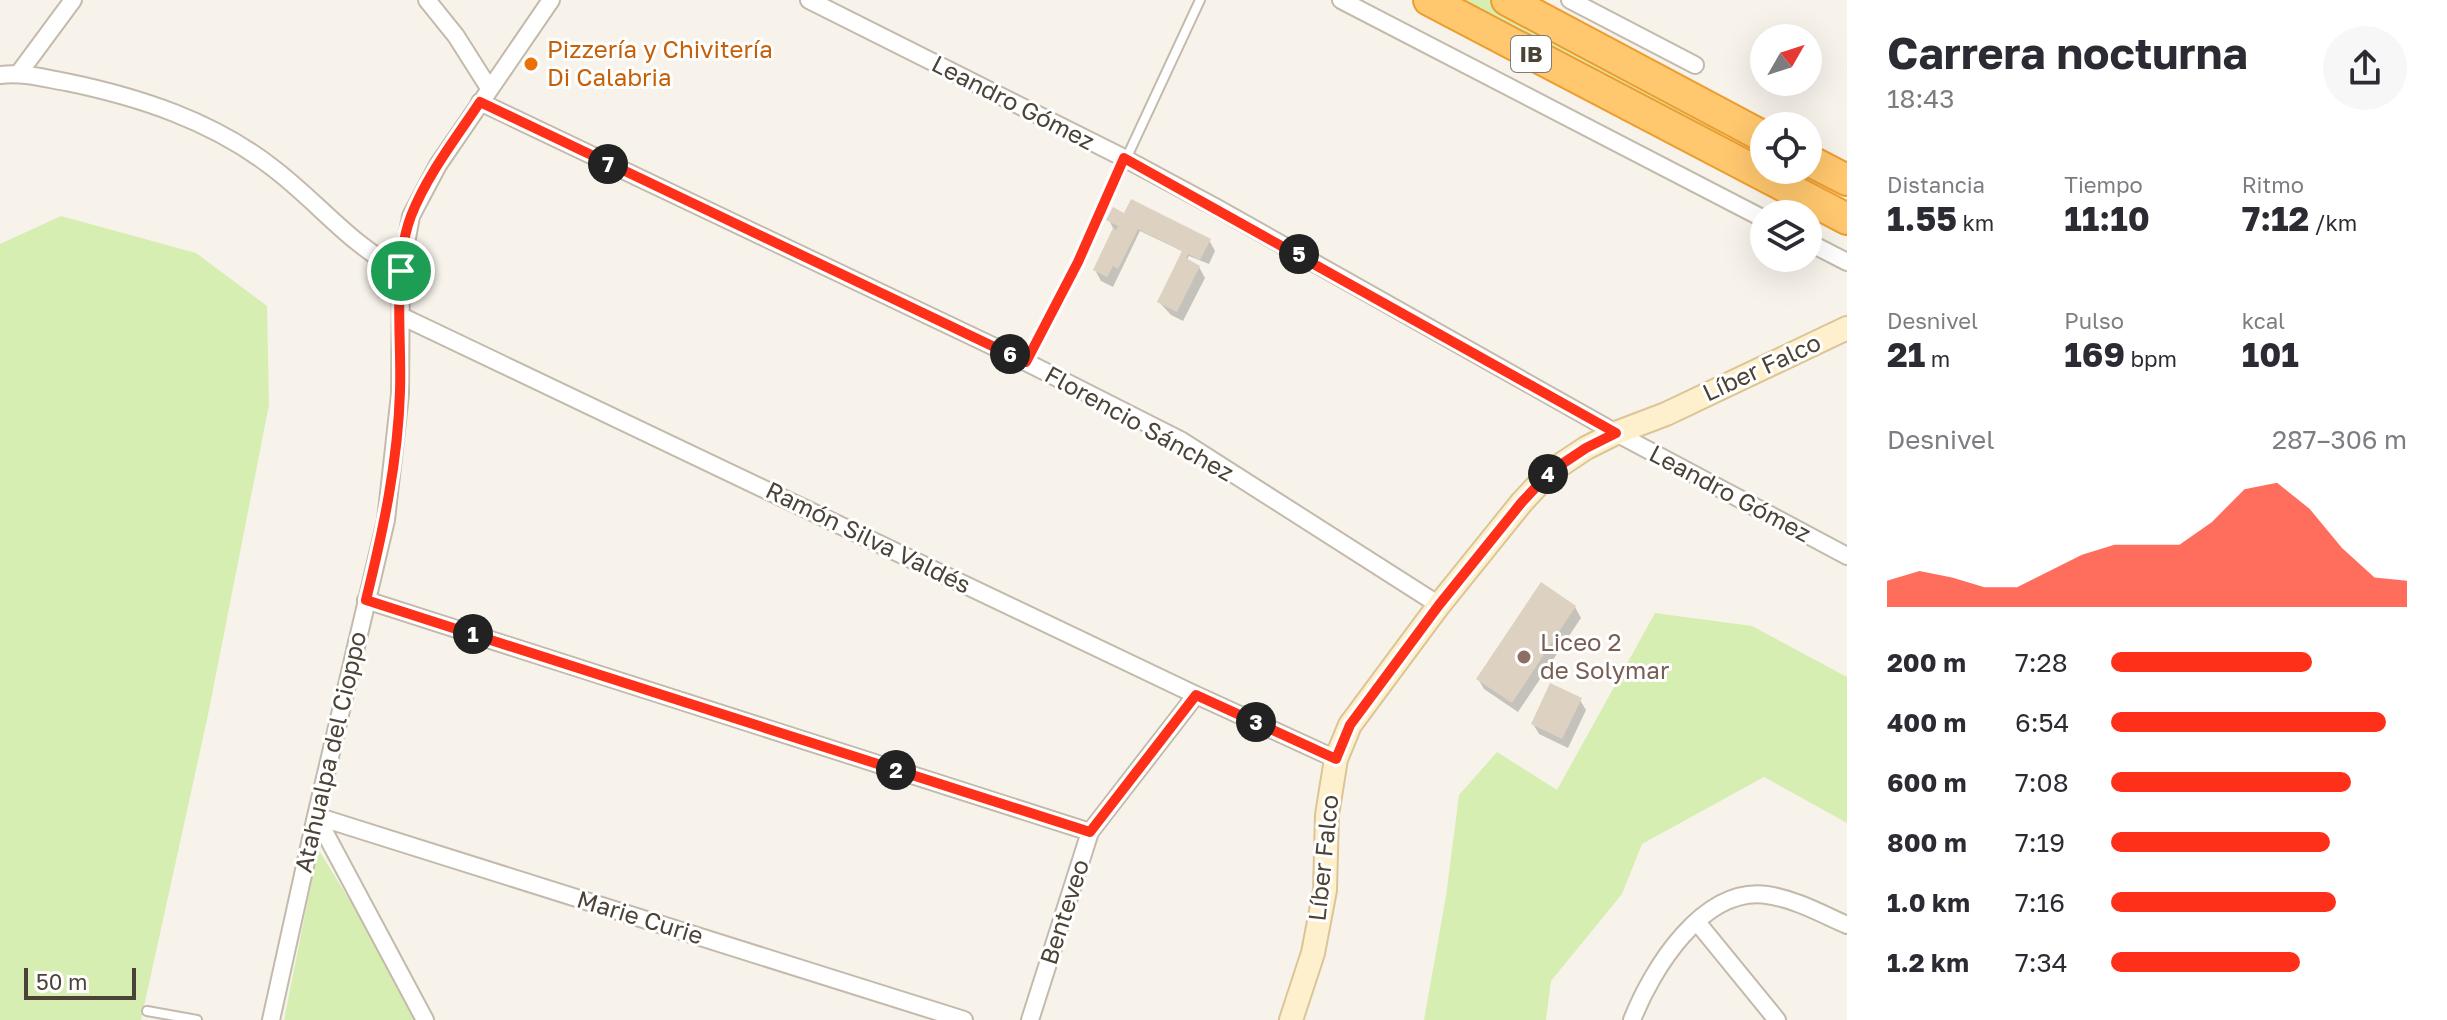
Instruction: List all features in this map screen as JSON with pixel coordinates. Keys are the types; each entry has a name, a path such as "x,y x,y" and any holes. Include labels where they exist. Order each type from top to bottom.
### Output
{"highway":[{"name":"IB","path":"1429,0 1847,219"},
{"name":"IB","path":"1507,0 1750,130"},
{"path":"1822,167 1847,180"}],"street":[{"path":"19,73 73,0"},
{"path":"427,0 456,36 485,95"},
{"name":"Atahualpa del Cioppo","path":"271,1020 386,520 400,394 401,271 411,216 438,165 551,0"},
{"name":"Leandro Gómez","path":"809,0 1124,158 1616,433 1847,556"},
{"path":"1341,0 1750,212"},
{"path":"1570,0 1695,65"},
{"path":"0,75 19,73 107,90 184,116 272,166 373,257 401,271"},
{"name":"Florencio Sánchez","path":"485,95 1182,441 1439,605"},
{"path":"1822,249 1847,262"},
{"name":"Ramón Silva Valdés","path":"401,316 1336,759"},
{"name":"Líber Falco","path":"1291,1020 1313,953 1325,890 1327,815 1336,759 1350,725 1439,605 1550,472 1616,433 1666,414 1847,328"},
{"path":"366,600 1090,832"},
{"name":"Benteveo","path":"1030,1020 1090,832 1196,695"},
{"path":"316,816 425,1020"},
{"name":"Marie Curie","path":"316,816 964,1020"},
{"path":"1632,1020 1654,975 1677,943 1718,903 1745,894 1764,894 1783,898 1847,925"},
{"path":"1697,922 1777,1020"}],"lane":[{"path":"1078,262 1200,0"},
{"path":"147,1011 197,1020"}],"path":[{"path":"1026,362 1078,262"}],"green space":[{"path":"1450,0 1489,0 1750,138 1750,148 1629,95"},
{"path":"61,216 196,253 267,306 269,405 208,715 141,1020 0,1020 0,244"},
{"path":"1655,613 1752,626 1847,677 1847,823 1764,777 1642,844 1622,894 1551,981 1546,1020 1424,1020 1446,896 1459,795 1497,752 1557,790"},
{"path":"318,849 365,925 416,1020 284,1020"}],"building":[{"path":"1131,199 1211,239 1200,260 1188,254 1186,258 1200,266 1177,312 1157,302 1182,251 1138,229 1118,269 1113,266 1107,277 1093,270 1113,228 1116,230 1118,226 1106,220 1113,207 1124,213"},
{"path":"1541,582 1576,606 1512,703 1476,679"},
{"path":"1550,683 1582,698 1562,739 1531,724"}],"place":[{"name":"Pizzería y Chivitería Di Calabria","path":"531,64"},
{"name":"Liceo 2 de Solymar","path":"1524,657"}],"route":[{"path":"480,102 1026,362 1078,262 1124,158 1616,433 1550,472 1522,502 1439,605 1350,725 1336,759 1196,695 1090,832 366,600 386,520 395,454 400,394 401,271 411,216 438,165 480,102"}]}
